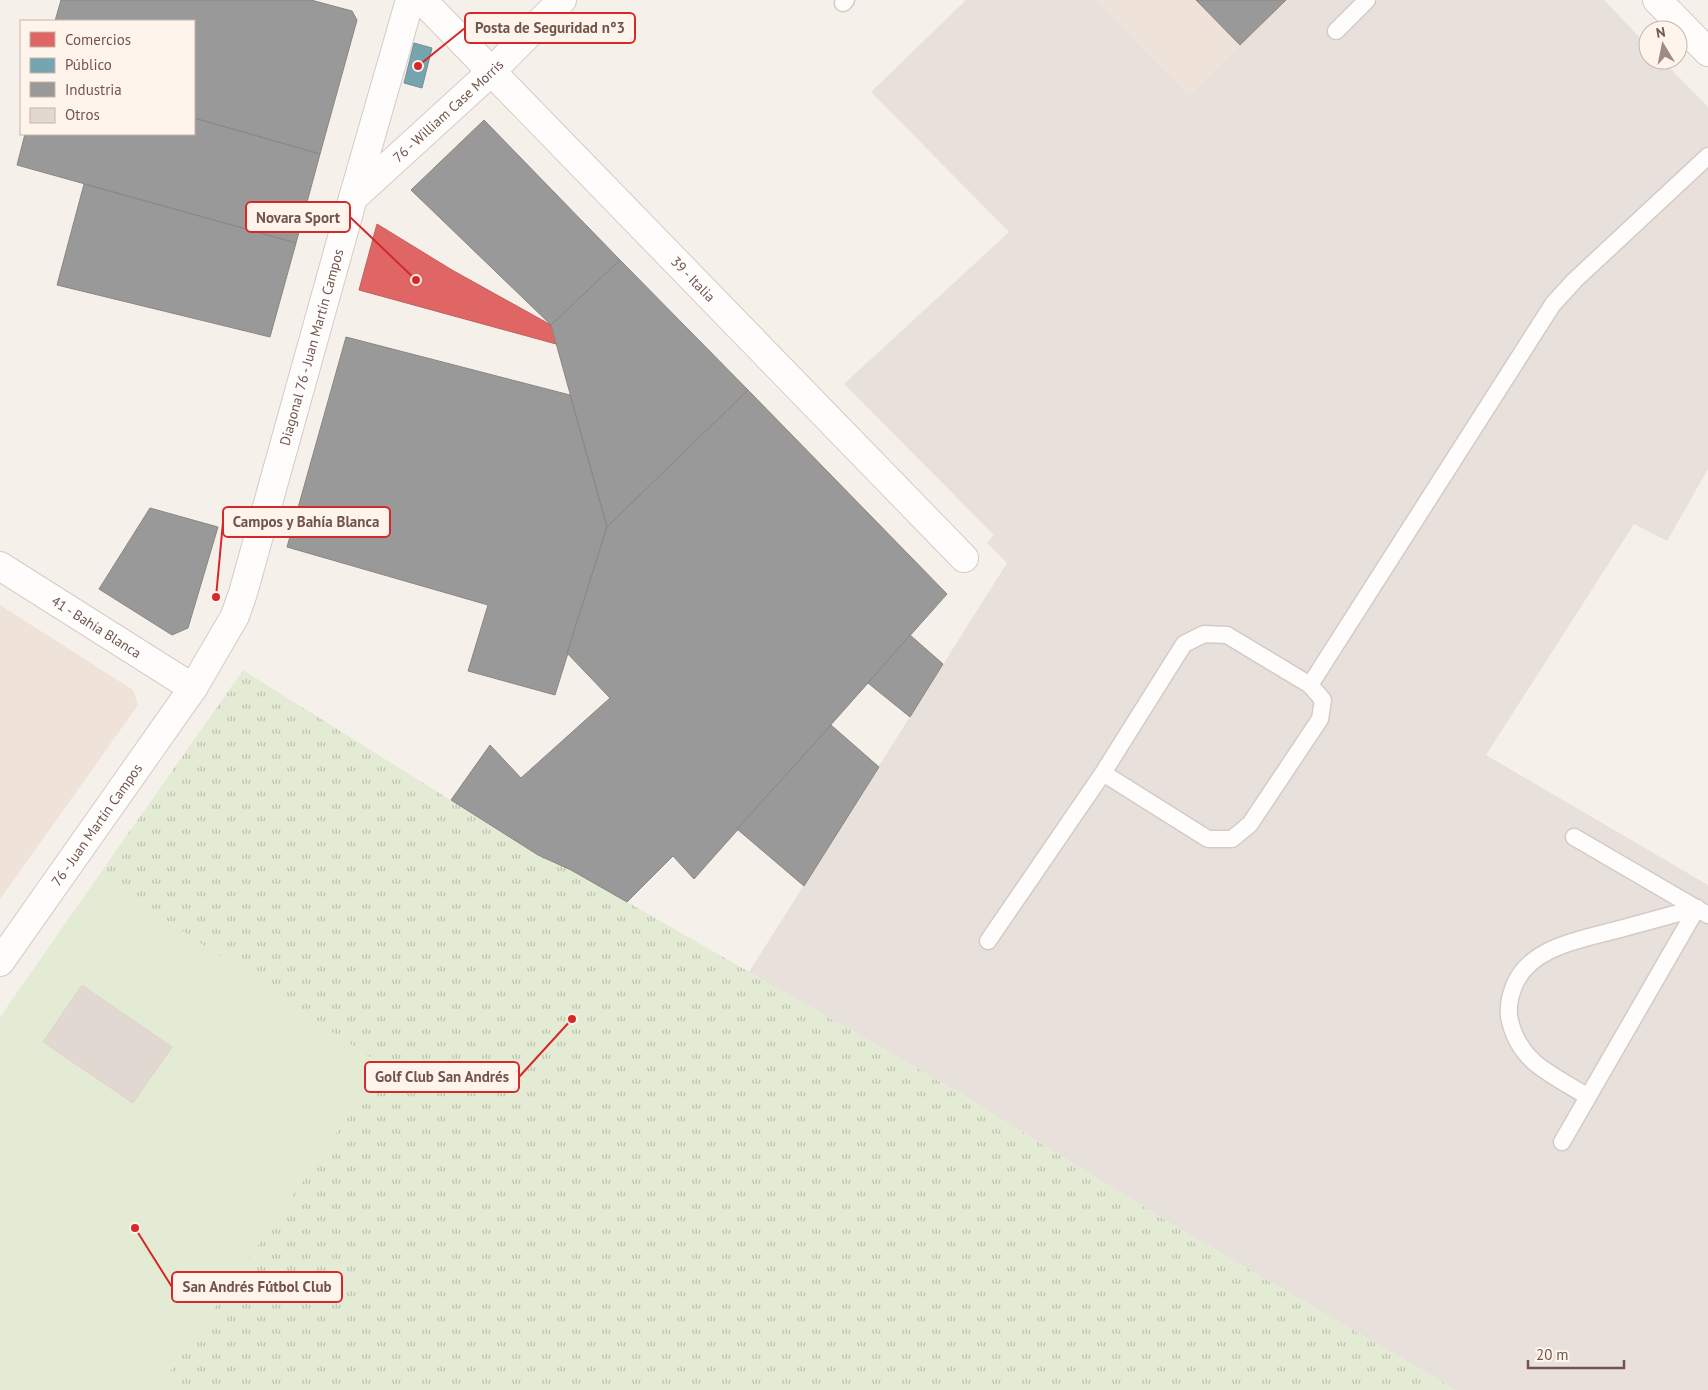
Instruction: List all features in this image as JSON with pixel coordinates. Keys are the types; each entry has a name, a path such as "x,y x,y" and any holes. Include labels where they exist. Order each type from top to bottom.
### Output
{"street":[{"name":"Diagonal 76 - Juan Martín Campos","path":"193,688 235,616 243,593 410,0"},
{"name":"39 - Italia","path":"422,0 964,558"},
{"name":"76 - William Case Morris","path":"353,198 491,72 562,0"},
{"path":"1657,0 1708,52"},
{"name":"41 - Bahía Blanca","path":"0,566 193,688"},
{"name":"76 - Juan Martín Campos","path":"0,962 193,688"}],"lane":[{"path":"1336,31 1367,0"},
{"path":"1310,685 1553,304 1574,280 1708,156"},
{"path":"988,941 1103,773 1184,644 1204,634 1227,635 1310,685 1323,700 1320,719 1250,824 1232,839 1208,838 1103,773"},
{"path":"1574,837 1703,912"},
{"path":"1562,1142 1703,912"},
{"path":"1588,1097 1534,1062 1519,1043 1511,1025 1508,1011 1510,995 1516,981 1525,968 1545,953 1567,944 1703,912"}],"shaded area":[{"path":"966,0 1096,0 1189,95 1286,0 1604,0 1638,36 1638,70 1672,70 1708,107 1708,469 1667,541 1634,524 1486,755 1708,885 1708,1390 1456,1390 1181,1230 946,1085 749,972 1007,563 987,543 994,535 844,384 1009,232 871,92"},
{"path":"1096,0 1196,0 1240,45 1189,95"},
{"path":"0,605 133,690 138,705 0,899"}],"green space":[{"path":"243,670 538,855 571,870 946,1085 1181,1230 1456,1390 157,1390 383,1066 99,875"},
{"path":"99,875 383,1066 157,1390 0,1390 0,1017"}],"building: Comercios":[{"path":"377,224 452,270 551,325 556,344 359,290"}],"building: Público":[{"path":"414,43 432,48 422,88 404,83"}],"building: Industria":[{"path":"61,0 311,0 352,11 357,20 320,154 195,118 195,20 55,20"},
{"path":"1196,0 1286,0 1240,45"},
{"path":"195,118 320,154 296,243 17,165 25,135 195,135"},
{"path":"484,120 620,260 551,325 411,190"},
{"path":"84,184 296,243 270,337 57,285"},
{"path":"620,260 748,390 607,527 551,325"},
{"path":"346,337 570,395 607,527 555,695 468,671 488,605 287,547"},
{"path":"748,390 947,594 694,879 673,856 627,902 571,870 538,855 451,800 490,745 521,778 610,698 567,653 607,527"},
{"path":"150,508 218,527 188,628 172,635 99,589"},
{"path":"910,635 943,664 910,717 868,683"},
{"path":"831,725 879,767 804,886 737,829"}],"building: Otros":[{"path":"82,985 172,1047 133,1103 43,1042"}],"place":[{"name":"Posta de Seguridad n°3","path":"418,66"},
{"name":"Novara Sport","path":"416,280"},
{"name":"Campos y Bahía Blanca","path":"216,597"},
{"name":"Golf Club San Andrés","path":"572,1019"},
{"name":"San Andrés Fútbol Club","path":"135,1228"}]}
